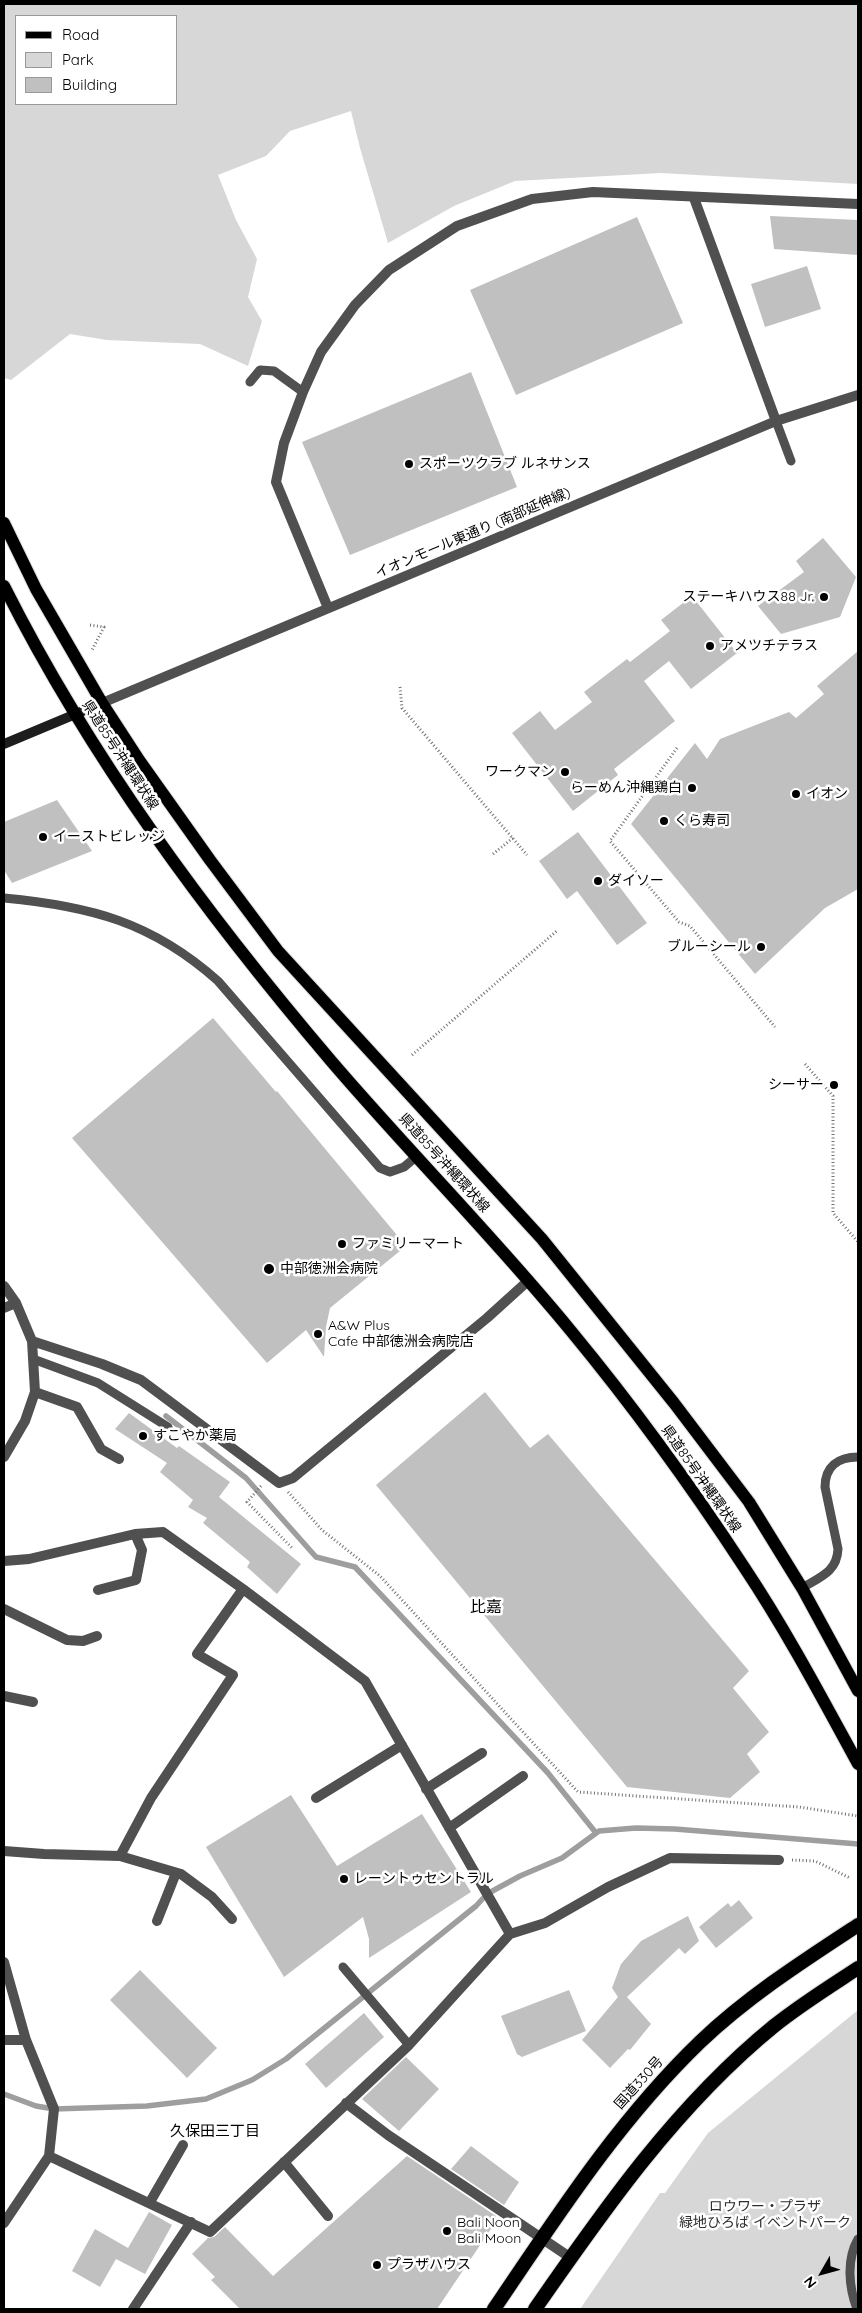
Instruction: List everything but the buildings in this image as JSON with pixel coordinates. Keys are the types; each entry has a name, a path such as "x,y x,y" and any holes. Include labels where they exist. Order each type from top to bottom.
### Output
{"highway":[{"name":"国道330号","path":"494,2309 542,2238 626,2122 662,2080 701,2041 754,1997 797,1964 858,1925"},
{"path":"535,2309 612,2200 659,2141 731,2065 774,2026 817,1994 858,1968"}],"main road":[{"name":"県道85号沖縄環状線","path":"4,523 60,633 102,703 139,760 278,951 542,1239 598,1306 749,1502 802,1588 858,1691"},
{"name":"県道85号沖縄環状線","path":"4,586 74,714 112,775 198,897 334,1064 529,1280 649,1430 745,1568 813,1682 858,1764"},
{"path":"4,744 102,703"}],"street":[{"path":"328,608 276,482 284,443 303,392 321,352 355,305 389,270 457,226 532,199 593,192 858,204"},
{"path":"694,198 776,421"},
{"name":"イオンモール東通り (南部延伸線)","path":"102,703 776,421 858,395"},
{"path":"32,1341 102,1364 141,1380 279,1483 293,1478 487,1318 529,1280"},
{"path":"4,1286 16,1303 32,1341 35,1392 25,1421 4,1457"},
{"path":"4,1308 16,1303"},
{"path":"35,1392 77,1407 101,1449 119,1459"},
{"path":"4,1561 29,1559 135,1534 163,1532 243,1589 365,1681 510,1934"},
{"path":"98,1590 136,1580 142,1550 135,1534"},
{"path":"120,1856 151,1798 233,1675 196,1654 243,1589"},
{"path":"4,1609 67,1640 83,1641 97,1636"},
{"path":"4,1696 33,1702"},
{"path":"316,1798 402,1745"},
{"path":"426,1789 482,1753"},
{"path":"449,1828 523,1776"},
{"path":"4,1851 120,1856 181,1874 212,1897 232,1919"},
{"path":"49,2156 150,2202 210,2232 409,2045 510,1934 545,1923 608,1887 670,1858 779,1860"},
{"path":"157,1921 176,1873"},
{"path":"4,1962 26,2040 54,2109 49,2156 4,2223"},
{"path":"4,2040 26,2040"},
{"path":"346,2104 571,2258"},
{"path":"150,2202 183,2145"},
{"path":"284,2162 328,2216"},
{"path":"133,2309 191,2222"}],"lane":[{"path":"250,382 260,370 274,371 303,392"},
{"path":"776,421 791,461"},
{"path":"4,898 71,907 127,922 161,939 194,960 230,995 380,1168 390,1172 404,1167 418,1156"},
{"path":"33,1359 98,1383 168,1427"},
{"path":"802,1588 834,1567 838,1560 838,1549 824,1487 828,1469 836,1462 858,1457"},
{"path":"343,1967 409,2045"},
{"path":"857,2309 851,2294 850,2267 854,2246 858,2239"}],"path":[{"path":"90,625 104,627 92,650"},
{"path":"400,687 402,708 527,855"},
{"path":"677,748 610,841 679,922 690,926 775,1027"},
{"path":"493,854 513,838"},
{"path":"412,1055 558,930"},
{"path":"806,1064 833,1096 833,1213 858,1242"},
{"path":"266,1482 247,1502 293,1549"},
{"path":"279,1483 322,1530 380,1576 578,1792 799,1807 858,1816"},
{"path":"779,1860 815,1861 850,1878"}],"green space":[{"path":"4,4 858,4 858,184 661,173 515,181 454,206 388,243 351,111 290,131 266,156 218,175 236,220 257,259 248,297 262,321 248,366 200,344 107,340 70,334 11,380 4,378"},
{"name":"ロウワー・プラザ 緑地ひろば イベントパーク","path":"858,2010 858,2309 580,2309 660,2193 665,2193 708,2133"}],"waterway":[{"path":"166,1416 246,1478 316,1557 355,1567 548,1773 596,1833"},
{"path":"4,2094 36,2106 54,2109 147,2106 206,2099 252,2080 286,2059 476,1906 487,1894 520,1876 562,1858 599,1831 636,1828 675,1829 858,1844"}],"place":[{"name":"スポーツクラブ ルネサンス","path":"409,464"},
{"name":"ステーキハウス88 Jr.","path":"824,597"},
{"name":"アメツチテラス","path":"710,646"},
{"name":"ワークマン","path":"565,772"},
{"name":"らーめん沖縄鶏白","path":"692,788"},
{"name":"イオン","path":"796,794"},
{"name":"くら寿司","path":"664,821"},
{"name":"イーストビレッジ","path":"43,837"},
{"name":"ダイソー","path":"598,881"},
{"name":"ブルーシール","path":"761,947"},
{"name":"シーサー","path":"834,1085"},
{"name":"ファミリーマート","path":"342,1244"},
{"name":"中部徳洲会病院","path":"269,1269"},
{"name":"A&W Plus Cafe 中部徳洲会病院店","path":"318,1334"},
{"name":"すこやか薬局","path":"143,1436"},
{"name":"レーントゥセントラル","path":"344,1879"},
{"name":"Bali Noon Bali Moon","path":"447,2231"},
{"name":"プラザハウス","path":"377,2265"}],"district":[{"name":"比嘉","path":"486,1607"},
{"name":"久保田三丁目","path":"215,2131"}]}
